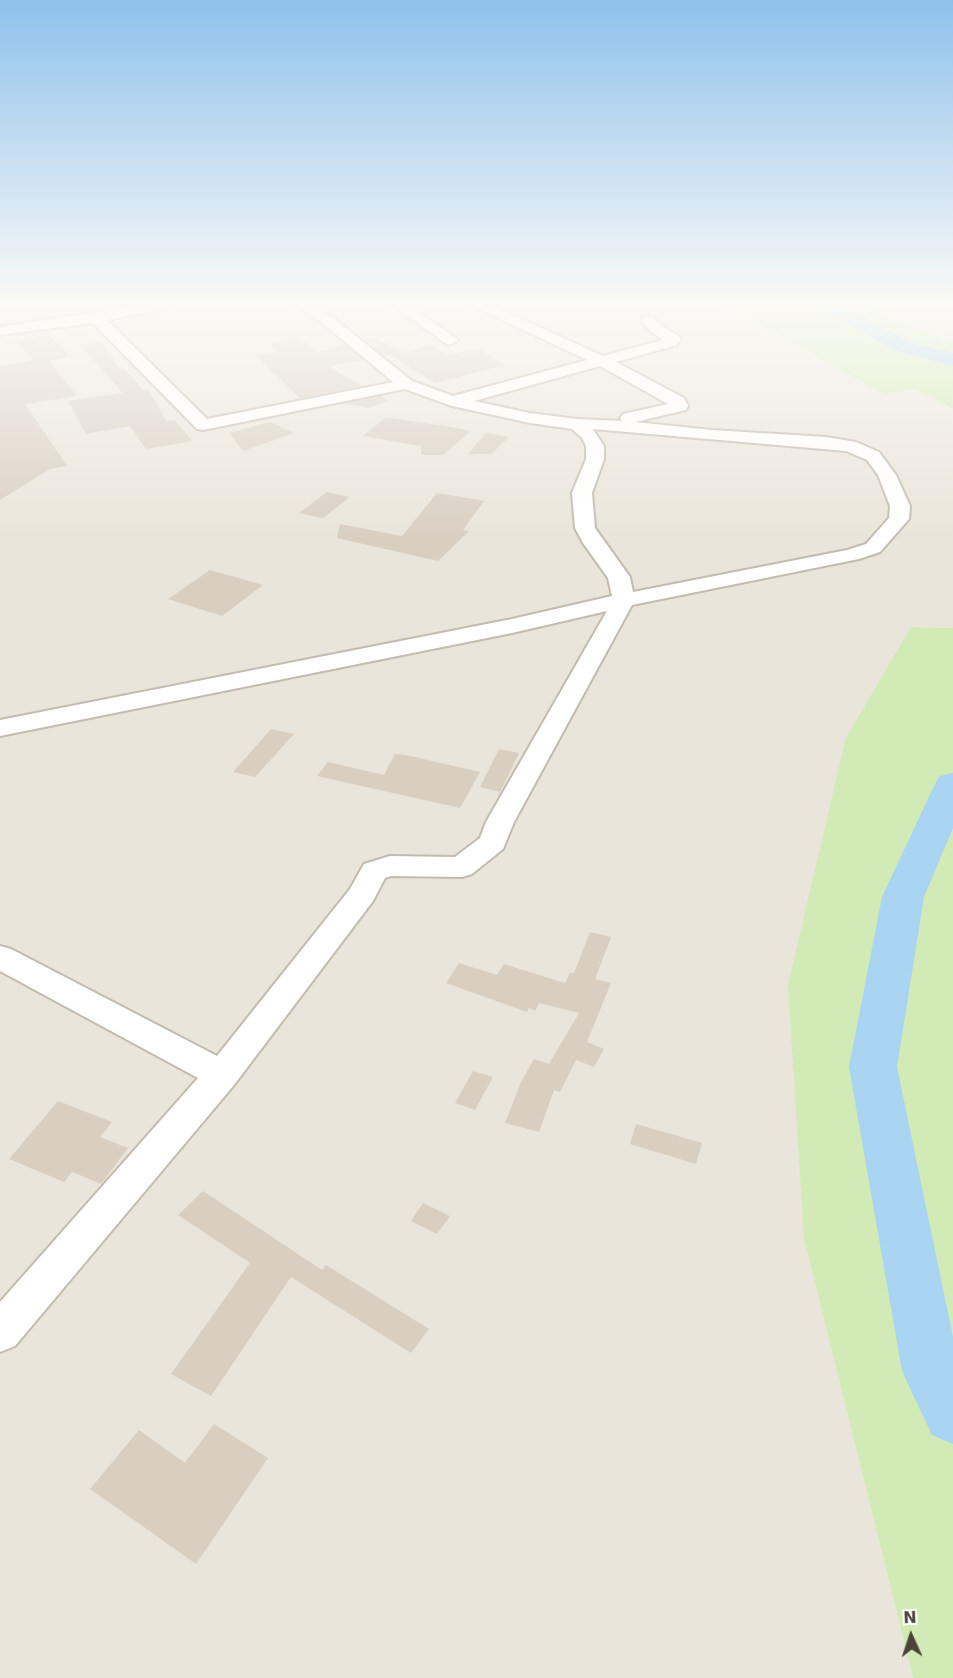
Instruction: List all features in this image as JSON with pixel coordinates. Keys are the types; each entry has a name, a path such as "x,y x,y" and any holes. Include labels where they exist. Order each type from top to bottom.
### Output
{"street":[{"path":"0,728 368,656 624,600 852,555 873,548 898,519 900,506 886,475 873,456 850,446 826,442 712,435 530,418 452,401 406,384 204,425 162,383"},
{"path":"452,401 521,383"},
{"path":"604,424 680,406 678,402 643,383"},
{"path":"0,1332 222,1075 362,894 374,871 390,866 462,867 493,842 500,822 624,600 619,577 593,543 585,528 582,493 595,459 595,446 589,435 577,424"},
{"path":"0,957 222,1075"}],"shaded area":[{"path":"0,383 864,383 885,395 915,389 953,409 953,628 911,627 804,1239 913,1678 0,1678"}],"green space":[{"path":"864,383 953,383 953,409 915,389 885,395"},
{"path":"911,627 953,628 953,1678 913,1678 804,1239 788,985 846,738"}],"building":[{"path":"0,383 67,383 77,396 25,404 67,466 50,469 0,500"},
{"path":"114,383 137,383 143,390 149,390 166,421 175,420 192,441 146,449 130,426 86,434 68,401 123,393"},
{"path":"285,383 357,383 362,386 300,398"},
{"path":"380,396 388,401 368,408 345,403"},
{"path":"386,417 471,431 443,455 421,455 421,446 363,436"},
{"path":"270,422 294,433 243,451 229,433"},
{"path":"486,433 509,437 491,454 468,454"},
{"path":"327,492 350,497 323,518 299,513"},
{"path":"437,493 484,501 463,530 469,531 438,561 337,538 340,524 402,536"},
{"path":"210,570 263,585 222,616 168,599"},
{"path":"271,729 294,734 255,777 233,772"},
{"path":"499,749 519,753 500,792 480,787"},
{"path":"395,754 480,772 460,808 317,776 328,762 384,775"},
{"path":"590,932 611,937 595,979 611,983 587,1042 604,1049 594,1067 576,1060 560,1092 554,1090 539,1132 505,1123 521,1082 534,1059 549,1064 579,1013 539,1003 535,1011 529,1008 527,1012 446,983 459,963 497,975 504,964 565,983 570,973 574,973"},
{"path":"473,1071 493,1077 475,1110 455,1103"},
{"path":"58,1101 112,1122 100,1137 128,1148 101,1184 72,1172 64,1182 9,1159"},
{"path":"636,1124 702,1143 696,1164 630,1144"},
{"path":"203,1191 322,1270 326,1265 429,1329 411,1353 291,1277 211,1396 171,1374 250,1263 178,1215"},
{"path":"423,1203 450,1216 437,1234 411,1221"},
{"path":"214,1424 268,1458 196,1564 90,1489 139,1430 185,1463"}],"waterway":[{"path":"953,784 903,897 873,1067 931,1371 953,1414"}]}
